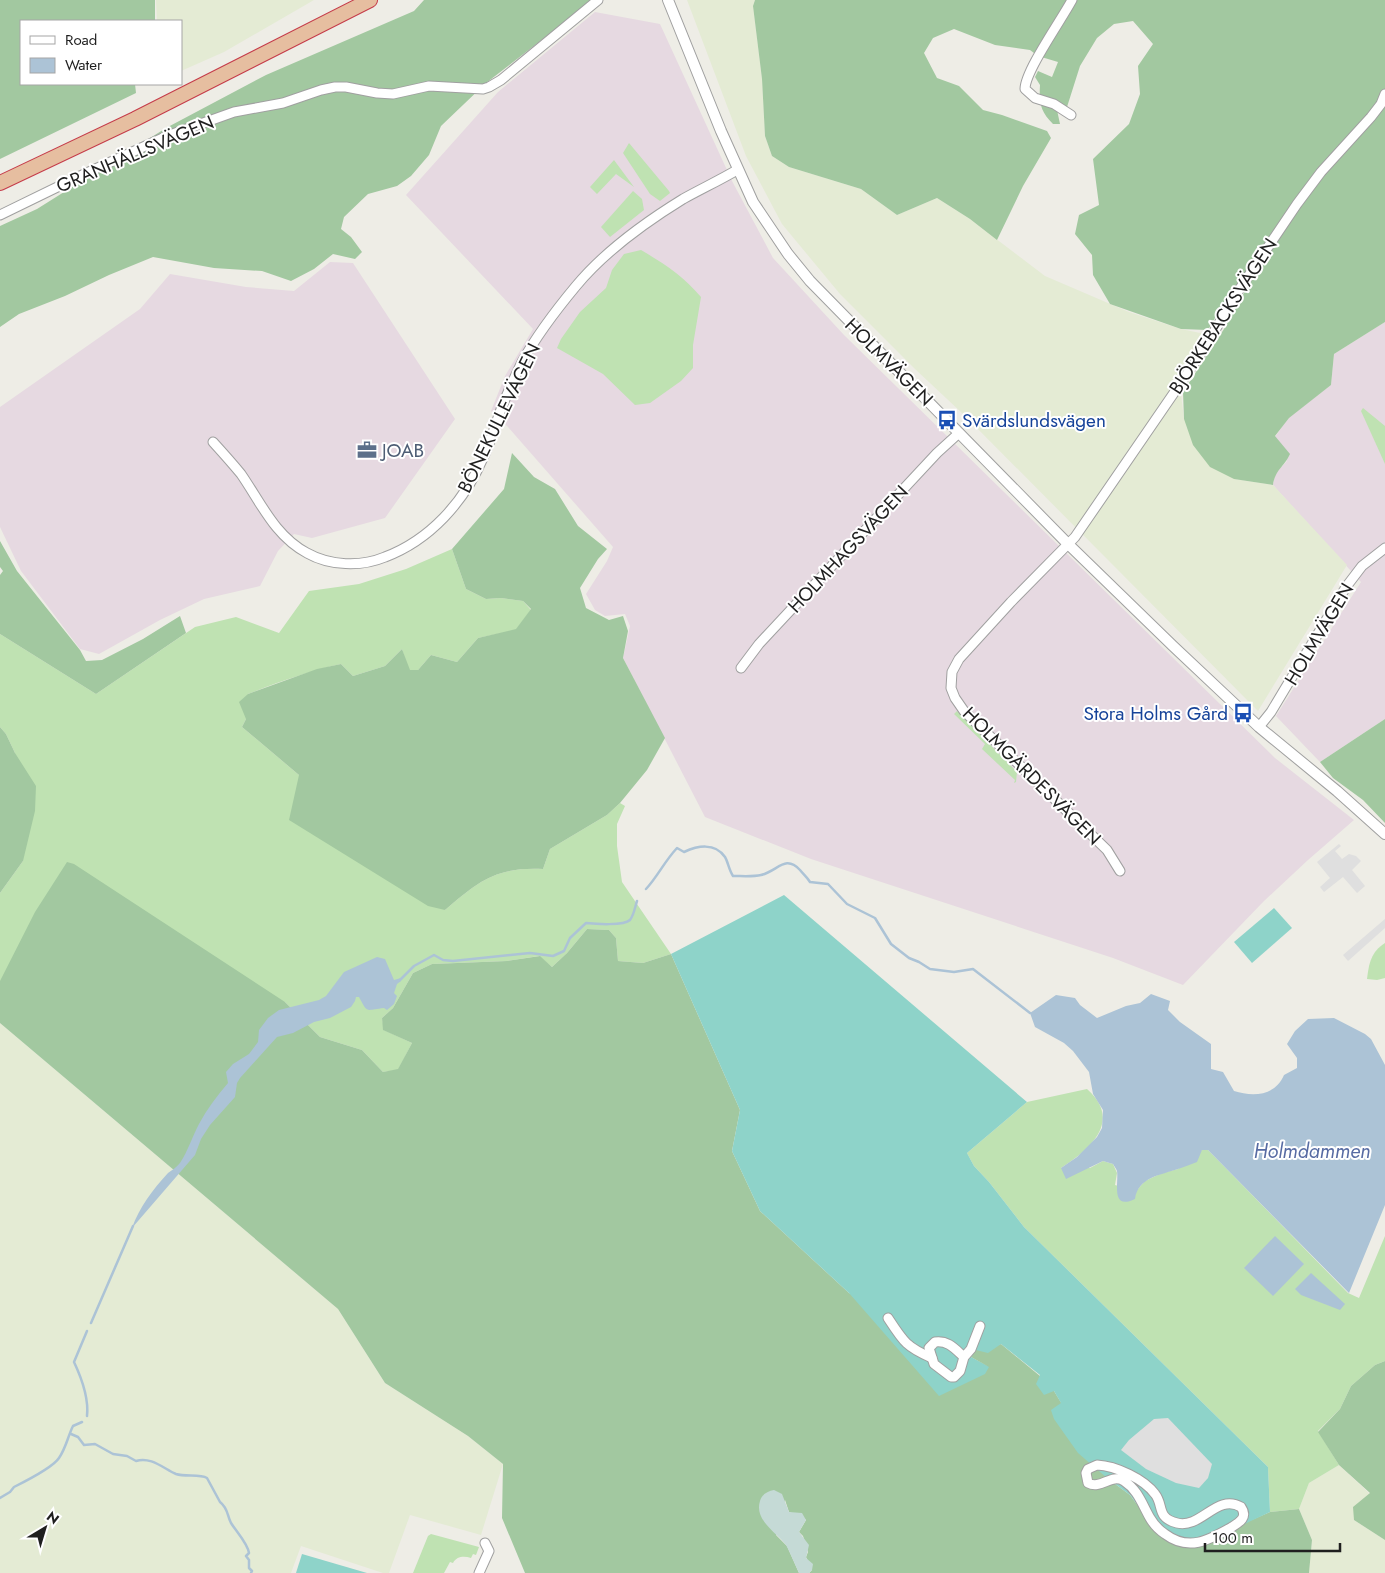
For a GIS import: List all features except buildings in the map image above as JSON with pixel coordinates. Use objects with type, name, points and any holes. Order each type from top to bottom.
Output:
[{"type":"highway","points":[[0,183],[135,118],[370,0]]},
{"type":"street","name":"GRANHÄLLSVÄGEN","points":[[0,215],[167,136],[234,112],[283,103],[335,87],[393,94],[429,86],[483,90],[501,80],[598,0]]},
{"type":"street","name":"HOLMVÄGEN","points":[[668,0],[737,170],[769,229],[799,268],[831,304],[1067,543],[1186,659],[1259,727],[1337,791],[1385,834]]},
{"type":"street","points":[[1071,115],[1054,104],[1030,95],[1025,89],[1025,85],[1041,52],[1072,0]]},
{"type":"street","name":"BJÖRKEBACKSVÄGEN","points":[[1067,543],[1075,537],[1202,352],[1237,293],[1297,204],[1321,172],[1371,117],[1381,104],[1385,94]]},
{"type":"street","name":"BÖNEKULLEVÄGEN","points":[[213,442],[237,470],[278,530],[286,539],[307,554],[328,562],[355,564],[371,562],[396,553],[421,538],[442,520],[466,490],[483,460],[509,391],[524,359],[546,324],[577,284],[604,257],[641,227],[682,200],[737,170]]},
{"type":"street","name":"HOLMHAGSVÄGEN","points":[[741,668],[759,644],[937,453],[959,432]]},
{"type":"street","name":"HOLMGÄRDESVÄGEN","points":[[1067,543],[964,653],[952,672],[951,688],[957,701],[972,720],[1107,850],[1120,871]]},
{"type":"street","name":"HOLMVÄGEN","points":[[1259,727],[1271,712],[1346,587],[1362,566],[1385,548]]},
{"type":"street","points":[[888,1318],[904,1342],[917,1352],[932,1358]]},
{"type":"street","points":[[964,1358],[951,1345],[943,1341],[935,1342],[929,1348],[934,1364],[951,1377],[958,1374],[964,1358],[972,1349],[980,1326]]},
{"type":"street","points":[[1097,1465],[1121,1472],[1144,1484],[1156,1494],[1162,1514],[1172,1522],[1179,1524],[1194,1522],[1212,1510],[1228,1504],[1241,1507],[1244,1510],[1244,1516],[1236,1524],[1201,1542],[1181,1544],[1158,1529],[1150,1518],[1141,1499],[1120,1478],[1112,1478],[1093,1486],[1088,1483],[1086,1474],[1088,1469],[1097,1465]]},
{"type":"street","points":[[480,1573],[489,1551],[485,1543]]},
{"type":"shaded area","points":[[595,12],[660,24],[732,181],[773,258],[844,335],[1275,758],[1354,820],[1264,901],[1183,985],[1113,958],[811,859],[705,817],[623,658],[630,626],[625,614],[605,616],[595,610],[586,594],[607,561],[613,547],[508,427],[491,411],[505,376],[533,329],[406,195],[498,92]]},
{"type":"shaded area","points":[[330,262],[353,263],[455,419],[385,518],[312,538],[294,534],[278,551],[260,586],[204,599],[160,620],[99,654],[80,649],[21,571],[0,527],[0,407],[140,309],[170,274],[246,287],[294,291]]},
{"type":"shaded area","points":[[1385,322],[1385,719],[1320,762],[1276,716],[1361,582],[1273,485],[1275,474],[1287,461],[1275,437],[1288,418],[1331,385],[1334,354]]},
{"type":"shaded area","points":[[1339,844],[1341,846],[1335,851],[1342,859],[1349,854],[1356,856],[1361,861],[1352,870],[1365,886],[1357,893],[1343,877],[1324,892],[1320,887],[1330,878],[1317,862]]},
{"type":"shaded area","points":[[784,895],[1027,1102],[967,1153],[974,1166],[1024,1227],[1268,1467],[1270,1512],[1202,1544],[1176,1543],[1155,1529],[1130,1495],[1078,1453],[1054,1419],[1051,1410],[1061,1403],[1054,1391],[1044,1395],[1036,1384],[1040,1375],[1001,1344],[988,1353],[976,1350],[971,1357],[989,1367],[985,1374],[939,1396],[849,1293],[760,1211],[732,1151],[740,1110],[671,954]]},
{"type":"shaded area","points":[[1274,908],[1292,928],[1252,963],[1234,942]]},
{"type":"shaded area","points":[[1385,919],[1385,928],[1348,961],[1343,955]]},
{"type":"shaded area","points":[[1168,1418],[1212,1464],[1208,1478],[1199,1488],[1176,1483],[1146,1469],[1121,1450],[1129,1440],[1154,1419]]},
{"type":"shaded area","points":[[774,1490],[782,1494],[789,1512],[802,1513],[806,1520],[799,1532],[809,1545],[806,1558],[813,1564],[812,1570],[809,1573],[799,1573],[786,1545],[767,1525],[760,1514],[759,1508],[762,1496]]},
{"type":"shaded area","points":[[302,1554],[367,1573],[296,1573]]},
{"type":"green space","points":[[0,0],[155,0],[155,20],[20,20],[20,85],[135,85],[136,93],[0,159]]},
{"type":"green space","points":[[156,0],[314,0],[224,52],[182,71],[182,20],[157,20]]},
{"type":"green space","points":[[424,0],[593,0],[486,83],[441,126],[429,155],[411,176],[397,186],[368,194],[344,217],[341,229],[351,237],[362,252],[355,259],[333,254],[314,269],[291,281],[262,271],[214,268],[153,257],[19,314],[0,327],[0,226],[37,209],[166,128],[266,75],[414,11]]},
{"type":"green space","points":[[687,0],[755,0],[753,6],[762,79],[765,136],[772,156],[789,167],[861,189],[897,215],[937,198],[970,219],[1045,276],[1129,312],[1181,329],[1205,334],[1206,340],[1176,383],[1181,394],[1184,419],[1235,479],[1273,485],[1347,565],[1258,711],[962,413],[840,294],[782,224],[746,156]]},
{"type":"green space","points":[[755,0],[1385,0],[1385,322],[1334,354],[1331,385],[1289,418],[1275,436],[1290,454],[1278,472],[1273,485],[1234,479],[1210,467],[1193,445],[1184,419],[1183,392],[1224,329],[1244,293],[1240,282],[1230,292],[1208,330],[1181,329],[1110,304],[1093,275],[1092,255],[1075,234],[1079,215],[1099,205],[1093,159],[1129,124],[1140,94],[1138,66],[1153,44],[1133,21],[1114,24],[1097,38],[1080,66],[1067,107],[1057,110],[1060,124],[1053,124],[1043,110],[1040,101],[1040,85],[1035,77],[1038,71],[1052,77],[1058,62],[1038,56],[1030,50],[995,45],[954,29],[933,38],[924,53],[937,78],[959,86],[983,110],[1047,131],[1051,138],[1023,186],[997,240],[970,219],[937,198],[897,215],[861,189],[789,167],[772,156],[765,136],[762,79],[753,6]]},
{"type":"green space","points":[[629,143],[669,191],[670,193],[660,201],[650,194],[623,153]]},
{"type":"green space","points":[[614,160],[634,187],[616,174],[597,194],[590,187]]},
{"type":"green space","points":[[633,191],[642,199],[644,210],[610,237],[601,227]]},
{"type":"green space","points":[[641,250],[673,271],[701,297],[693,345],[693,368],[681,381],[650,403],[635,405],[603,374],[557,348],[580,312],[606,288],[612,270],[624,254]]},
{"type":"green space","points":[[1363,408],[1385,426],[1385,464],[1361,411]]},
{"type":"green space","points":[[512,453],[534,477],[555,489],[578,526],[607,549],[598,559],[580,588],[586,608],[609,620],[623,616],[628,631],[623,658],[665,738],[647,770],[620,803],[607,815],[550,849],[543,869],[512,870],[500,873],[478,884],[445,910],[428,906],[289,820],[299,775],[242,727],[246,719],[239,702],[248,694],[317,669],[341,664],[353,676],[385,666],[402,649],[410,670],[418,670],[431,655],[457,662],[478,638],[516,629],[531,609],[523,601],[501,598],[486,599],[466,589],[452,549],[504,489]]},
{"type":"green space","points":[[0,541],[17,571],[80,650],[86,661],[102,660],[143,639],[180,616],[186,633],[96,694],[0,634],[0,575],[3,571],[0,567]]},
{"type":"green space","points":[[452,549],[466,589],[486,599],[501,598],[523,601],[531,610],[516,630],[478,638],[457,662],[431,655],[418,670],[409,671],[402,649],[385,666],[353,676],[341,664],[283,681],[248,694],[246,719],[242,727],[299,775],[445,910],[478,884],[500,873],[512,870],[543,869],[550,849],[607,815],[620,803],[625,806],[617,824],[617,846],[622,882],[671,954],[643,963],[618,961],[616,938],[609,930],[587,929],[567,953],[552,967],[539,956],[507,961],[432,964],[413,973],[393,1008],[382,1018],[384,1030],[412,1043],[398,1070],[383,1072],[362,1050],[320,1037],[285,1002],[0,981],[0,893],[23,861],[15,753],[6,734],[0,727],[0,634],[96,694],[195,627],[236,617],[279,633],[309,591],[359,584],[406,569]]},
{"type":"green space","points":[[957,711],[1017,772],[1016,782],[1014,783],[1015,780],[982,749],[985,744],[954,714]]},
{"type":"green space","points":[[1385,719],[1385,823],[1363,800],[1333,778],[1320,762]]},
{"type":"green space","points":[[0,727],[36,786],[35,811],[23,861],[0,893]]},
{"type":"green space","points":[[67,862],[74,864],[285,1002],[320,1037],[362,1050],[383,1072],[398,1069],[412,1043],[383,1030],[382,1018],[393,1008],[413,973],[432,964],[507,961],[540,956],[552,967],[567,953],[587,929],[609,930],[616,938],[618,961],[643,963],[671,954],[740,1110],[732,1151],[760,1211],[849,1293],[989,1367],[971,1357],[976,1350],[1001,1344],[1040,1376],[1054,1391],[1107,1478],[1130,1495],[1155,1529],[1233,1528],[1270,1512],[1299,1509],[1312,1540],[1309,1573],[809,1573],[812,1570],[806,1557],[808,1552],[803,1536],[799,1532],[806,1520],[789,1512],[785,1500],[776,1535],[787,1546],[799,1573],[525,1573],[502,1518],[503,1464],[468,1436],[385,1383],[338,1309],[0,1023],[0,981],[35,912]]},
{"type":"green space","points":[[1385,943],[1385,978],[1377,980],[1367,979],[1374,954]]},
{"type":"green space","points":[[0,1023],[338,1309],[385,1383],[468,1436],[503,1464],[481,1535],[410,1515],[389,1573],[383,1573],[301,1546],[291,1573],[0,1573]]},
{"type":"green space","points":[[1087,1089],[1097,1101],[1102,1112],[1102,1123],[1091,1143],[1061,1168],[1090,1168],[1103,1161],[1113,1164],[1117,1173],[1115,1185],[1136,1191],[1145,1181],[1162,1173],[1178,1169],[1202,1150],[1208,1150],[1348,1293],[1359,1298],[1385,1236],[1385,1361],[1375,1365],[1351,1386],[1340,1409],[1318,1431],[1339,1465],[1309,1483],[1299,1509],[1270,1512],[1268,1467],[1024,1227],[974,1166],[967,1153],[1027,1102]]},
{"type":"green space","points":[[1385,1361],[1385,1540],[1354,1520],[1353,1507],[1370,1493],[1339,1465],[1318,1432],[1340,1409],[1351,1386],[1375,1365]]},
{"type":"green space","points":[[1339,1465],[1370,1494],[1354,1520],[1385,1540],[1385,1573],[1309,1573],[1312,1540],[1299,1509],[1309,1483]]},
{"type":"green space","points":[[431,1534],[479,1547],[476,1555],[473,1554],[471,1558],[461,1557],[453,1563],[450,1562],[444,1573],[413,1573],[428,1536]]},
{"type":"water","points":[[377,957],[385,959],[394,980],[401,978],[394,993],[397,996],[394,1004],[387,1010],[384,1008],[368,1010],[359,997],[356,997],[351,1007],[330,1018],[314,1022],[293,1033],[277,1037],[240,1078],[237,1083],[235,1097],[210,1125],[201,1139],[195,1155],[132,1228],[138,1213],[152,1192],[183,1158],[202,1118],[228,1083],[226,1072],[233,1064],[249,1054],[258,1042],[259,1030],[268,1018],[279,1010],[319,1000],[326,996],[344,972]]},
{"type":"water","name":"Holmdammen","points":[[1151,994],[1170,1001],[1168,1010],[1180,1022],[1211,1044],[1211,1069],[1223,1072],[1234,1091],[1241,1093],[1256,1094],[1269,1091],[1280,1082],[1284,1075],[1297,1068],[1297,1058],[1287,1044],[1295,1031],[1308,1019],[1334,1018],[1371,1039],[1385,1065],[1385,1205],[1349,1293],[1208,1150],[1202,1150],[1197,1162],[1145,1181],[1137,1192],[1135,1199],[1127,1202],[1122,1201],[1117,1194],[1117,1171],[1113,1164],[1103,1161],[1066,1179],[1061,1168],[1077,1157],[1097,1137],[1102,1128],[1103,1110],[1093,1094],[1089,1072],[1073,1051],[1064,1043],[1035,1027],[1030,1013],[1056,995],[1075,998],[1080,1005],[1097,1018],[1126,1006],[1140,1003]]},
{"type":"water","points":[[1275,1236],[1304,1264],[1273,1296],[1244,1268]]},
{"type":"water","points":[[1311,1273],[1345,1304],[1340,1310],[1301,1295],[1295,1289]]},
{"type":"waterway","points":[[646,889],[677,848],[684,852],[700,847],[716,849],[725,857],[733,876],[761,875],[781,865],[790,863],[795,865],[810,882],[828,884],[847,904],[875,918],[891,944],[909,958],[930,969],[954,972],[973,969],[1030,1013]]},
{"type":"waterway","points":[[400,980],[414,966],[434,955],[443,960],[453,961],[530,953],[553,956],[564,951],[570,938],[586,923],[616,924],[627,922],[630,920],[637,901]]},
{"type":"waterway","points":[[91,1323],[133,1226]]},
{"type":"waterway","points":[[87,1331],[74,1362],[84,1389],[87,1402],[87,1416]]},
{"type":"waterway","points":[[0,1498],[14,1487],[56,1462],[73,1426],[82,1422]]},
{"type":"waterway","points":[[71,1434],[78,1437],[84,1445],[95,1444],[113,1454],[127,1456],[136,1461],[147,1460],[176,1474],[207,1478],[226,1509],[231,1523],[246,1546],[249,1553],[246,1556],[249,1560],[251,1573]]},
{"type":"place","name":"Svärdslundsvägen","points":[[947,420]]},
{"type":"place","name":"JOAB","points":[[367,450]]},
{"type":"place","name":"Stora Holms Gård","points":[[1243,713]]}]
